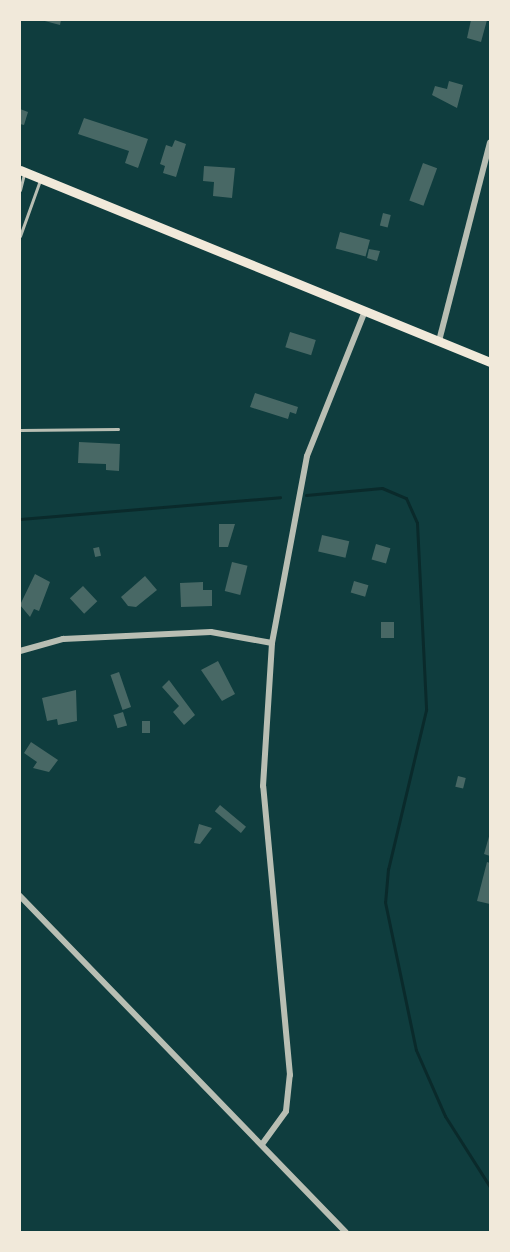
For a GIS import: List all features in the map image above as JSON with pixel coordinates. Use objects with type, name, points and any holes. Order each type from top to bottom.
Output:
[{"type":"main road","points":[[22,171],[490,362]]},
{"type":"street","points":[[439,341],[490,142]]},
{"type":"street","points":[[263,1143],[286,1112],[290,1075],[263,786],[272,643],[307,456],[365,311]]},
{"type":"street","points":[[20,651],[63,639],[211,632],[272,643]]},
{"type":"street","points":[[20,896],[263,1143],[346,1233]]},
{"type":"lane","points":[[20,190],[22,171]]},
{"type":"lane","points":[[20,236],[40,178]]},
{"type":"lane","points":[[20,430],[118,429]]},
{"type":"building","points":[[41,20],[61,20],[60,25]]},
{"type":"building","points":[[471,20],[487,20],[481,42],[467,38]]},
{"type":"building","points":[[449,81],[463,85],[457,108],[432,95],[435,86],[447,89]]},
{"type":"building","points":[[20,109],[28,112],[24,125],[20,124]]},
{"type":"building","points":[[84,118],[148,139],[138,168],[125,163],[129,151],[78,134]]},
{"type":"building","points":[[175,140],[186,144],[176,177],[163,173],[165,166],[160,164],[166,145],[172,147]]},
{"type":"building","points":[[423,163],[437,168],[423,206],[409,201]]},
{"type":"building","points":[[204,166],[235,168],[232,198],[213,196],[214,182],[203,181]]},
{"type":"building","points":[[383,213],[391,215],[388,228],[380,226]]},
{"type":"building","points":[[340,232],[370,240],[366,256],[336,248]]},
{"type":"building","points":[[369,249],[380,251],[377,261],[367,258]]},
{"type":"building","points":[[290,332],[316,340],[311,355],[285,347]]},
{"type":"building","points":[[255,393],[298,407],[296,414],[290,412],[288,419],[250,407]]},
{"type":"building","points":[[79,442],[120,444],[119,471],[106,470],[106,464],[78,463]]},
{"type":"building","points":[[219,524],[235,524],[228,547],[219,547]]},
{"type":"building","points":[[322,535],[349,541],[345,558],[318,552]]},
{"type":"building","points":[[376,544],[390,548],[386,564],[372,559]]},
{"type":"building","points":[[99,547],[101,556],[95,557],[93,548]]},
{"type":"building","points":[[232,562],[248,566],[240,595],[225,591]]},
{"type":"building","points":[[35,574],[50,582],[39,611],[34,609],[30,617],[20,605]]},
{"type":"building","points":[[145,576],[157,590],[136,607],[128,606],[121,597]]},
{"type":"building","points":[[354,581],[368,585],[365,597],[351,593]]},
{"type":"building","points":[[203,582],[203,590],[212,590],[212,606],[181,607],[180,583]]},
{"type":"building","points":[[83,586],[97,601],[84,614],[70,598]]},
{"type":"building","points":[[381,622],[394,622],[394,638],[381,638]]},
{"type":"building","points":[[218,661],[235,694],[222,701],[201,670]]},
{"type":"building","points":[[119,672],[131,707],[123,710],[110,675]]},
{"type":"building","points":[[169,680],[195,715],[184,725],[173,712],[179,706],[162,687]]},
{"type":"building","points":[[76,690],[77,721],[58,725],[57,719],[47,721],[42,698]]},
{"type":"building","points":[[123,712],[127,725],[118,728],[113,715]]},
{"type":"building","points":[[142,721],[150,721],[150,733],[142,733]]},
{"type":"building","points":[[31,742],[58,760],[49,772],[33,768],[37,762],[24,753]]},
{"type":"building","points":[[458,776],[466,778],[463,789],[455,787]]},
{"type":"building","points":[[220,805],[246,827],[241,833],[215,811]]},
{"type":"building","points":[[199,824],[212,828],[200,844],[194,843]]},
{"type":"building","points":[[490,833],[490,856],[484,854]]},
{"type":"building","points":[[487,862],[490,863],[490,904],[477,901]]},
{"type":"waterway","points":[[306,495],[382,488],[406,498],[417,523],[426,710],[388,869],[385,902],[416,1050],[445,1116],[490,1187]]},
{"type":"waterway","points":[[20,519],[280,497]]}]
